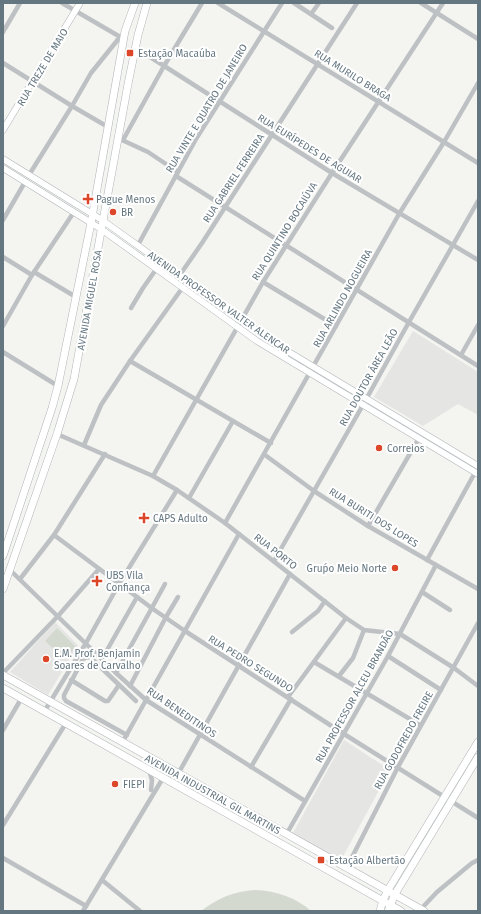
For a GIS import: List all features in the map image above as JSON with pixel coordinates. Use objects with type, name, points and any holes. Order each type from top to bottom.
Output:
[{"type":"main road","name":"RUA TREZE DE MAIO","points":[[3,130],[80,3]]},
{"type":"main road","name":"AVENIDA MIGUEL ROSA","points":[[3,556],[58,386],[91,223],[122,37],[135,3]]},
{"type":"main road","name":"AVENIDA MIGUEL ROSA","points":[[3,589],[57,434],[74,379],[102,220],[121,139],[136,48],[147,3]]},
{"type":"main road","name":"AVENIDA PROFESSOR VALTER ALENCAR","points":[[3,159],[102,220],[274,343],[313,367],[419,438],[477,470]]},
{"type":"main road","name":"AVENIDA PROFESSOR VALTER ALENCAR","points":[[3,168],[101,229],[257,341],[310,373],[365,402],[477,470]]},
{"type":"main road","name":"AVENIDA INDUSTRIAL GIL MARTINS","points":[[3,674],[122,743],[423,910]]},
{"type":"main road","name":"AVENIDA INDUSTRIAL GIL MARTINS","points":[[3,688],[383,900],[389,908],[401,911]]},
{"type":"main road","points":[[380,911],[383,900],[391,892],[448,799],[477,747]]},
{"type":"main road","points":[[448,799],[478,757]]},
{"type":"main road","points":[[389,908],[391,892]]},
{"type":"street","points":[[3,32],[20,3]]},
{"type":"street","points":[[29,175],[94,69],[122,37],[75,12],[62,3]]},
{"type":"street","points":[[202,3],[121,139],[148,152],[225,207],[357,288],[478,366]]},
{"type":"street","name":"RUA MURILO BRAGA","points":[[218,3],[478,163]]},
{"type":"street","name":"RUA VINTE E QUATRO DE JANEIRO","points":[[138,245],[196,139],[282,3]]},
{"type":"street","points":[[294,3],[332,28]]},
{"type":"street","points":[[311,14],[319,3]]},
{"type":"street","name":"RUA GABRIEL FERREIRA","points":[[176,282],[357,3]]},
{"type":"street","points":[[421,3],[478,39]]},
{"type":"street","name":"RUA QUINTINO BOCAIÚVA","points":[[153,476],[240,320],[263,282],[443,3]]},
{"type":"street","name":"RUA EURÍPEDES DE AGUIAR","points":[[136,48],[332,173],[478,260]]},
{"type":"street","points":[[3,62],[32,82],[108,127]]},
{"type":"street","name":"RUA ARLINDO NOGUEIRA","points":[[225,523],[265,455],[399,214],[444,142],[478,83]]},
{"type":"street","points":[[3,220],[25,182]]},
{"type":"street","name":"RUA DOUTOR ÁREA LEÃO","points":[[274,561],[478,201]]},
{"type":"street","points":[[3,326],[33,274],[74,212]]},
{"type":"street","points":[[3,257],[76,297]]},
{"type":"street","points":[[131,308],[142,288],[157,268]]},
{"type":"street","points":[[263,282],[336,326]]},
{"type":"street","points":[[84,445],[99,410],[130,361],[183,287]]},
{"type":"street","points":[[461,355],[478,325]]},
{"type":"street","points":[[3,352],[58,386]]},
{"type":"street","points":[[130,361],[271,443]]},
{"type":"street","points":[[190,498],[233,421]]},
{"type":"street","name":"RUA PORTO","points":[[57,434],[153,476],[177,490],[225,523],[346,618],[364,630],[400,634],[454,668],[478,686]]},
{"type":"street","points":[[368,526],[419,438]]},
{"type":"street","points":[[20,579],[54,535],[105,454]]},
{"type":"street","name":"RUA BURITI DOS LOPES","points":[[265,455],[314,491],[368,526],[436,566],[478,588]]},
{"type":"street","points":[[427,560],[477,470]]},
{"type":"street","points":[[44,712],[86,643],[119,584],[177,490]]},
{"type":"street","points":[[122,743],[239,534]]},
{"type":"street","name":"RUA PEDRO SEGUNDO","points":[[54,535],[185,632],[478,818]]},
{"type":"street","name":"RUA PROFESSOR ALCEU BRANDÃO","points":[[286,835],[388,656],[436,566]]},
{"type":"street","points":[[3,674],[58,616],[99,569]]},
{"type":"street","name":"RUA BENEDITINOS","points":[[10,570],[116,673],[146,700],[305,801]]},
{"type":"street","points":[[83,911],[163,778],[178,774],[290,574]]},
{"type":"street","points":[[116,673],[165,584]]},
{"type":"street","points":[[422,592],[450,610]]},
{"type":"street","points":[[102,659],[137,597]]},
{"type":"street","points":[[130,686],[178,597]]},
{"type":"street","points":[[292,632],[318,611],[326,601]]},
{"type":"street","points":[[251,767],[289,698],[346,618]]},
{"type":"street","name":"RUA GODOFREDO FREIRE","points":[[347,867],[420,725],[454,668],[478,623]]},
{"type":"street","points":[[339,676],[353,658],[364,630]]},
{"type":"street","points":[[388,656],[441,690]]},
{"type":"street","points":[[126,735],[66,701],[64,695],[83,660],[88,657],[91,658],[136,701]]},
{"type":"street","points":[[314,662],[420,725]]},
{"type":"street","points":[[71,680],[105,701],[111,699],[119,685]]},
{"type":"street","points":[[3,730],[21,699]]},
{"type":"street","points":[[3,825],[66,723]]},
{"type":"street","points":[[149,770],[152,780],[151,790]]},
{"type":"street","points":[[3,858],[86,906]]},
{"type":"street","points":[[423,910],[437,892],[472,863],[478,860]]},
{"type":"street","points":[[102,880],[140,911]]},
{"type":"shaded area","points":[[413,331],[478,372],[478,415],[458,404],[423,426],[374,397]]},
{"type":"shaded area","name":"E.M. Prof. Benjamin Soares de Carvalho","points":[[55,622],[78,645],[48,695],[10,672]]},
{"type":"shaded area","points":[[57,628],[76,647],[64,659],[45,641]]},
{"type":"shaded area","points":[[344,740],[390,770],[341,860],[293,833]]},
{"type":"shaded area","points":[[255,890],[278,893],[292,898],[311,911],[201,911],[226,896]]},
{"type":"place","name":"Estação Macaúba","points":[[130,53]]},
{"type":"place","name":"Pague Menos","points":[[88,199]]},
{"type":"place","name":"BR","points":[[113,212]]},
{"type":"place","name":"Correios","points":[[379,448]]},
{"type":"place","name":"CAPS Adulto","points":[[144,518]]},
{"type":"place","name":"Gruṕo Meio Norte","points":[[395,568]]},
{"type":"place","name":"UBS Vila Confiança","points":[[97,581]]},
{"type":"place","name":"E.M. Prof. Benjamin Soares de Carvalho","points":[[46,659]]},
{"type":"place","name":"FIEPI","points":[[115,784]]},
{"type":"place","name":"Estação Albertão","points":[[321,860]]}]
